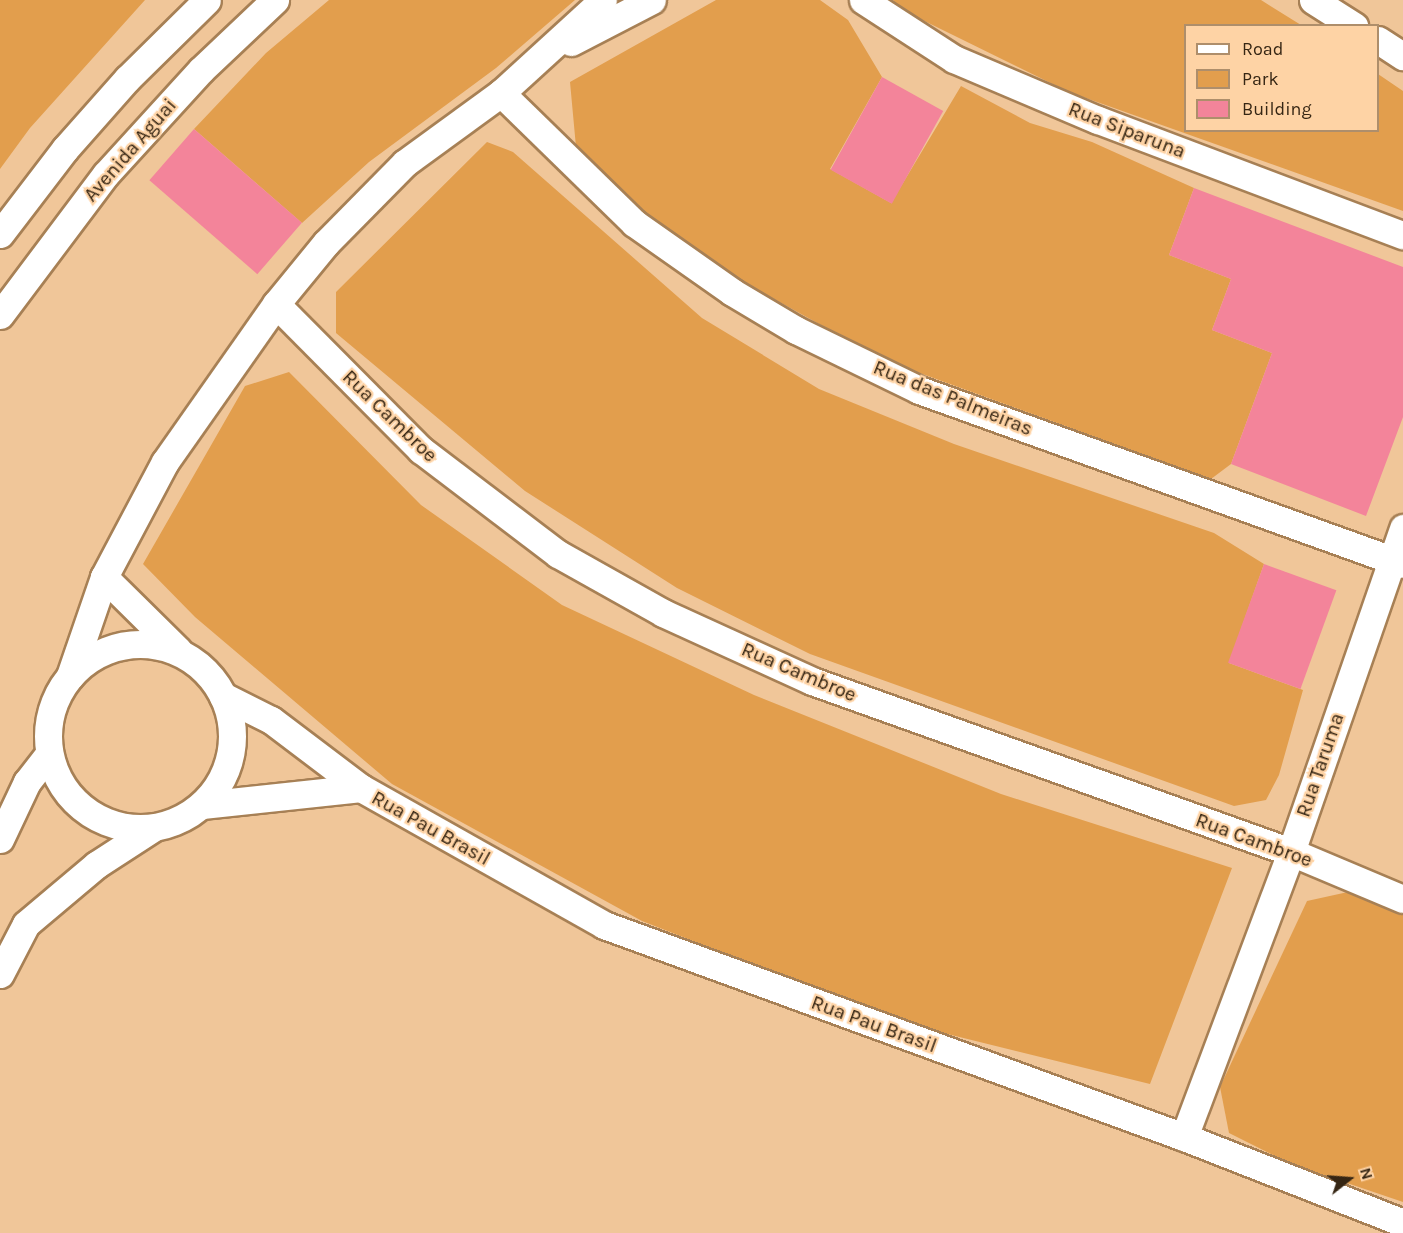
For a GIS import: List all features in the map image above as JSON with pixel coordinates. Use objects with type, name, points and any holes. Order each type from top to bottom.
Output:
[{"type":"street","points":[[0,234],[119,88],[207,0]]},
{"type":"street","name":"Avenida Aguai","points":[[0,315],[106,174],[201,70],[275,0]]},
{"type":"street","points":[[153,828],[125,828],[91,814],[76,803],[58,780],[49,754],[48,726],[55,699],[70,676],[104,577],[165,462],[276,304],[326,243],[405,163],[501,93],[546,55],[603,0]]},
{"type":"street","points":[[546,55],[652,0]]},
{"type":"street","name":"Rua Siparuna","points":[[863,0],[954,59],[1098,120],[1403,235]]},
{"type":"street","points":[[1313,0],[1351,24]]},
{"type":"street","points":[[1379,41],[1403,56]]},
{"type":"street","name":"Rua das Palmeiras","points":[[501,93],[634,223],[732,292],[796,330],[919,390],[1397,562]]},
{"type":"street","name":"Rua Cambroe","points":[[276,304],[421,450],[558,554],[663,613],[812,681],[1291,852],[1403,899]]},
{"type":"street","name":"Rua Taruma","points":[[1184,1137],[1397,562],[1403,528]]},
{"type":"street","points":[[0,974],[26,924],[96,866],[153,828],[179,820],[202,805],[219,784],[229,758],[232,732],[224,696],[208,674],[181,653],[104,577]]},
{"type":"street","points":[[70,676],[93,656],[121,645],[151,644],[181,653]]},
{"type":"street","name":"Rua Pau Brasil","points":[[224,696],[271,720],[361,788],[604,925],[1184,1137],[1403,1223]]},
{"type":"street","points":[[0,839],[27,782],[49,754]]},
{"type":"street","points":[[202,805],[361,788]]},
{"type":"green space","points":[[0,0],[145,0],[30,128],[0,169]]},
{"type":"green space","points":[[329,0],[575,0],[496,68],[369,162],[302,223],[194,129],[266,53]]},
{"type":"green space","points":[[716,0],[820,0],[848,20],[882,77],[830,169],[891,203],[961,86],[1030,123],[1092,142],[1194,188],[1169,255],[1231,279],[1212,330],[1272,353],[1231,464],[1211,479],[884,360],[747,284],[642,210],[576,147],[570,82]]},
{"type":"green space","points":[[893,0],[1261,0],[1299,24],[1184,24],[1184,132],[1379,132],[1379,75],[1403,91],[1403,211],[1069,92],[898,8]]},
{"type":"green space","points":[[487,142],[513,152],[702,318],[819,389],[954,444],[1214,533],[1264,564],[1229,663],[1303,690],[1279,775],[1266,800],[1234,806],[810,654],[677,588],[525,491],[336,333],[336,292]]},
{"type":"green space","points":[[289,372],[421,505],[562,605],[754,695],[1001,794],[1232,868],[1150,1084],[903,1023],[642,921],[392,784],[195,617],[143,564],[245,386]]},
{"type":"green space","points":[[1348,892],[1403,915],[1403,1202],[1291,1164],[1229,1133],[1220,1087],[1307,901]]},
{"type":"building","points":[[882,77],[943,111],[892,204],[831,170]]},
{"type":"building","points":[[194,129],[302,223],[257,274],[149,180]]},
{"type":"building","points":[[1194,188],[1403,267],[1403,417],[1366,516],[1231,464],[1272,353],[1212,330],[1231,279],[1169,255]]},
{"type":"building","points":[[1264,564],[1336,590],[1300,689],[1228,663]]}]
